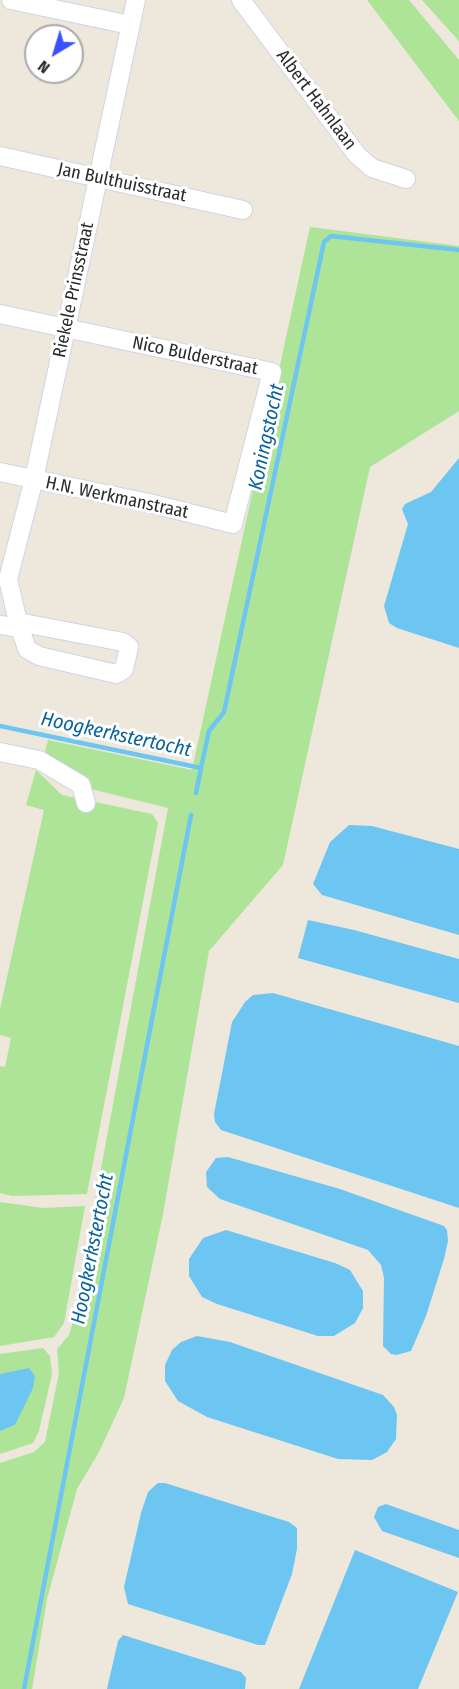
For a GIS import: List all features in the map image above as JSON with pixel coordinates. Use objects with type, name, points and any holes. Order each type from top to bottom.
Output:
[{"type":"street","points":[[11,0],[130,26]]},
{"type":"street","name":"Riekele Prinsstraat","points":[[4,579],[34,479],[136,0]]},
{"type":"street","name":"Albert Hahnlaan","points":[[241,0],[357,155],[372,168],[406,179]]},
{"type":"street","name":"Jan Bulthuisstraat","points":[[0,156],[243,210]]},
{"type":"street","name":"Nico Bulderstraat","points":[[0,314],[272,372],[233,524]]},
{"type":"street","name":"H.N. Werkmanstraat","points":[[0,472],[149,503],[233,524]]},
{"type":"street","points":[[4,579],[13,625],[27,649],[39,656],[116,674],[124,669],[129,647],[123,642],[13,625]]},
{"type":"street","points":[[0,752],[39,760],[81,784],[86,803]]},
{"type":"green space","points":[[367,0],[409,0],[459,60],[459,121]]},
{"type":"green space","points":[[422,0],[459,0],[459,42],[457,39]]},
{"type":"green space","points":[[310,227],[459,246],[459,411],[370,467],[283,865],[209,951],[163,1214],[124,1398],[99,1452],[77,1489],[47,1599],[32,1689],[0,1689],[0,1463],[34,1452],[45,1442],[59,1373],[57,1349],[69,1335],[72,1325],[168,808],[68,781],[45,751],[48,740],[192,770]]},
{"type":"green space","points":[[36,770],[62,795],[152,814],[158,823],[87,1194],[12,1196],[0,1193],[0,1066],[5,1067],[11,1038],[0,1035],[0,1009],[44,810],[26,805]]},
{"type":"green space","points":[[0,1202],[44,1208],[85,1206],[64,1323],[54,1337],[0,1346]]},
{"type":"green space","points":[[43,1348],[50,1356],[52,1374],[39,1431],[33,1443],[0,1454],[0,1431],[15,1425],[29,1369],[0,1374],[0,1354]]},
{"type":"water","points":[[459,458],[459,648],[397,628],[389,623],[384,606],[408,524],[402,509],[405,504],[431,492]]},
{"type":"water","points":[[349,825],[372,826],[459,849],[459,935],[322,895],[313,884],[330,842]]},
{"type":"water","points":[[308,920],[354,930],[459,959],[459,1003],[298,958]]},
{"type":"water","points":[[273,993],[459,1046],[459,1208],[221,1130],[215,1122],[214,1114],[232,1022],[245,1002],[253,995]]},
{"type":"water","points":[[228,1157],[340,1189],[444,1226],[447,1230],[448,1241],[444,1259],[426,1316],[411,1351],[396,1355],[391,1354],[383,1346],[384,1278],[381,1265],[368,1250],[220,1199],[207,1187],[206,1172],[216,1158]]},
{"type":"water","points":[[226,1230],[335,1263],[350,1270],[363,1291],[363,1308],[355,1323],[334,1336],[318,1336],[217,1304],[202,1297],[189,1276],[189,1259],[203,1238]]},
{"type":"water","points":[[197,1336],[230,1342],[383,1395],[394,1407],[397,1415],[396,1439],[387,1452],[372,1460],[338,1459],[207,1417],[178,1401],[165,1381],[165,1365],[172,1350],[181,1342]]},
{"type":"water","points":[[29,1368],[35,1376],[33,1388],[15,1425],[0,1431],[0,1374]]},
{"type":"water","points":[[158,1483],[165,1483],[289,1522],[297,1528],[297,1549],[292,1574],[265,1645],[258,1645],[128,1604],[124,1587],[141,1513],[148,1492]]},
{"type":"water","points":[[386,1504],[459,1530],[459,1558],[382,1531],[374,1517],[378,1507]]},
{"type":"water","points":[[355,1550],[458,1592],[418,1689],[299,1689]]},
{"type":"water","points":[[123,1635],[241,1672],[246,1678],[245,1689],[107,1689],[118,1641]]},
{"type":"waterway","name":"Koningstocht","points":[[201,768],[209,731],[224,712],[324,242],[331,236],[459,250]]},
{"type":"waterway","name":"Hoogkerkstertocht","points":[[0,726],[201,768],[196,793]]},
{"type":"waterway","name":"Hoogkerkstertocht","points":[[24,1689],[191,815]]}]
